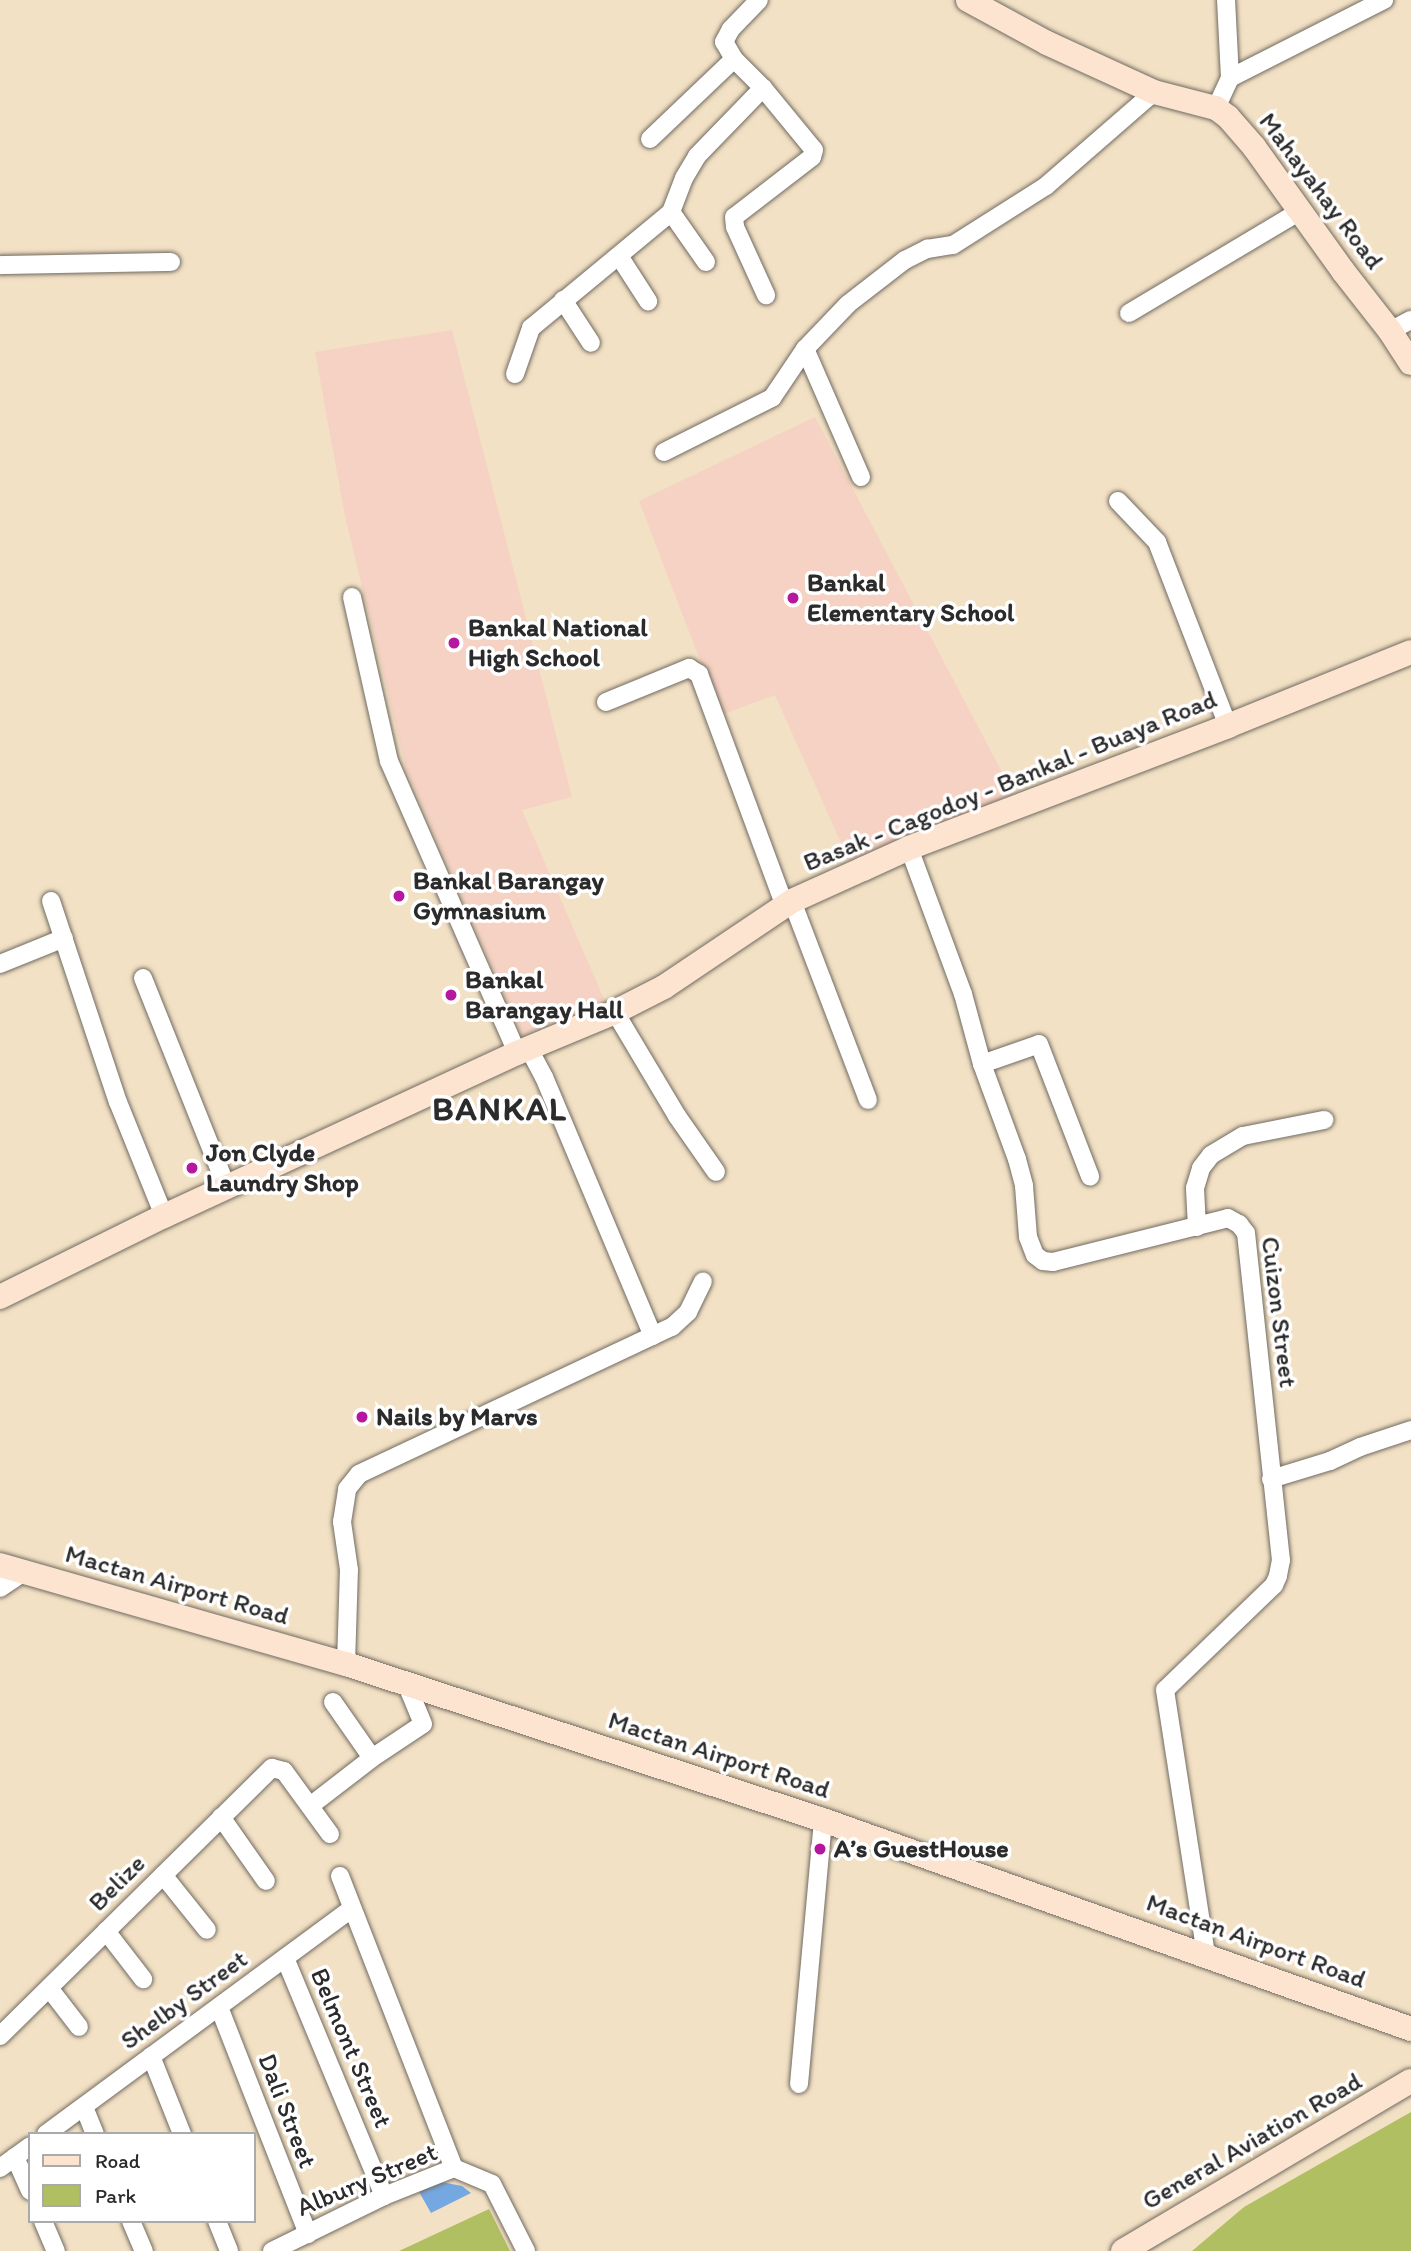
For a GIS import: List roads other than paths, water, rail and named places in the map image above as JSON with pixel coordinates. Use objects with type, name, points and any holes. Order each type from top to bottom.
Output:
[{"type":"street","points":[[759,0],[731,29],[724,42],[734,59],[763,88],[814,150],[812,157],[734,216],[734,227],[766,295]]},
{"type":"street","name":"Mahayahay Road","points":[[968,0],[1047,43],[1154,92],[1216,108],[1248,139],[1300,211],[1401,326],[1411,363]]},
{"type":"street","points":[[1216,108],[1230,78],[1226,0]]},
{"type":"street","points":[[1230,78],[1384,0]]},
{"type":"street","points":[[650,139],[734,59]]},
{"type":"street","points":[[515,374],[531,327],[671,212],[684,178],[697,156],[763,88]]},
{"type":"street","points":[[664,452],[772,398],[805,349],[848,304],[905,260],[927,249],[953,245],[1046,186],[1154,92]]},
{"type":"street","points":[[1129,313],[1300,211]]},
{"type":"street","points":[[671,212],[706,262]]},
{"type":"street","points":[[620,256],[648,301]]},
{"type":"street","points":[[0,265],[170,262]]},
{"type":"street","points":[[564,300],[591,342]]},
{"type":"street","points":[[805,349],[861,477]]},
{"type":"street","points":[[1118,500],[1157,542],[1228,726]]},
{"type":"street","points":[[352,597],[389,761],[523,1051],[544,1077],[653,1336]]},
{"type":"street","name":"Basak - Cagodoy - Bankal - Buaya Road","points":[[0,1297],[164,1216],[523,1051],[615,1012],[664,987],[789,903],[909,848],[1228,726],[1411,652]]},
{"type":"street","points":[[606,702],[689,668],[699,674],[868,1100]]},
{"type":"street","name":"Cuizon Street","points":[[909,848],[963,993],[982,1064],[1017,1158],[1024,1186],[1028,1237],[1035,1255],[1043,1261],[1053,1262],[1228,1218],[1239,1224],[1246,1233],[1281,1560],[1274,1585],[1165,1690],[1206,1955]]},
{"type":"street","points":[[51,901],[118,1102],[164,1216]]},
{"type":"street","points":[[0,964],[64,938]]},
{"type":"street","points":[[143,978],[227,1188]]},
{"type":"street","points":[[615,1012],[677,1116],[716,1172]]},
{"type":"street","points":[[982,1064],[1039,1044],[1090,1176]]},
{"type":"street","points":[[1197,1227],[1195,1188],[1201,1168],[1211,1155],[1243,1136],[1324,1120]]},
{"type":"street","points":[[346,1664],[349,1570],[342,1522],[347,1489],[359,1474],[671,1327],[688,1312],[703,1281]]},
{"type":"street","points":[[1271,1479],[1330,1461],[1360,1447],[1411,1430]]},
{"type":"street","name":"Mactan Airport Road","points":[[0,1565],[406,1683],[822,1820],[1411,2029]]},
{"type":"street","points":[[0,1588],[24,1572]]},
{"type":"street","points":[[330,1835],[310,1806],[372,1758],[423,1724],[406,1683]]},
{"type":"street","points":[[334,1702],[372,1758]]},
{"type":"street","name":"Belize","points":[[0,2036],[272,1768],[284,1771],[310,1806]]},
{"type":"street","points":[[221,1817],[266,1881]]},
{"type":"street","points":[[799,2084],[822,1820]]},
{"type":"street","points":[[163,1875],[207,1930]]},
{"type":"street","points":[[340,1875],[454,2168]]},
{"type":"street","name":"Shelby Street","points":[[49,2132],[352,1908]]},
{"type":"street","points":[[106,1931],[144,1979]]},
{"type":"street","name":"Belmont Street","points":[[285,1958],[384,2196]]},
{"type":"street","points":[[49,1988],[79,2027]]},
{"type":"street","name":"Dali Street","points":[[219,2007],[308,2234]]},
{"type":"street","points":[[151,2056],[181,2132]]},
{"type":"street","name":"General Aviation Road","points":[[1123,2251],[1411,2081]]},
{"type":"street","points":[[83,2106],[94,2132]]},
{"type":"street","points":[[0,2168],[28,2147]]},
{"type":"street","points":[[15,2157],[28,2186]]},
{"type":"street","name":"Albury Street","points":[[272,2251],[384,2196],[454,2168],[492,2184],[526,2251]]},
{"type":"street","points":[[44,2223],[56,2251]]},
{"type":"street","points":[[132,2223],[144,2251]]},
{"type":"street","points":[[218,2223],[229,2251]]},
{"type":"water","points":[[436,2181],[462,2186],[471,2193],[431,2213],[418,2190]]},
{"type":"place","name":"Bankal Elementary School","points":[[793,598]]},
{"type":"place","name":"Bankal National High School","points":[[454,643]]},
{"type":"place","name":"Bankal Barangay Gymnasium","points":[[399,896]]},
{"type":"place","name":"Bankal Barangay Hall","points":[[451,995]]},
{"type":"place","name":"Jon Clyde Laundry Shop","points":[[192,1168]]},
{"type":"place","name":"Nails by Marvs","points":[[362,1417]]},
{"type":"place","name":"A’s GuestHouse","points":[[820,1849]]},
{"type":"district","name":"BANKAL","points":[[500,1109]]}]
